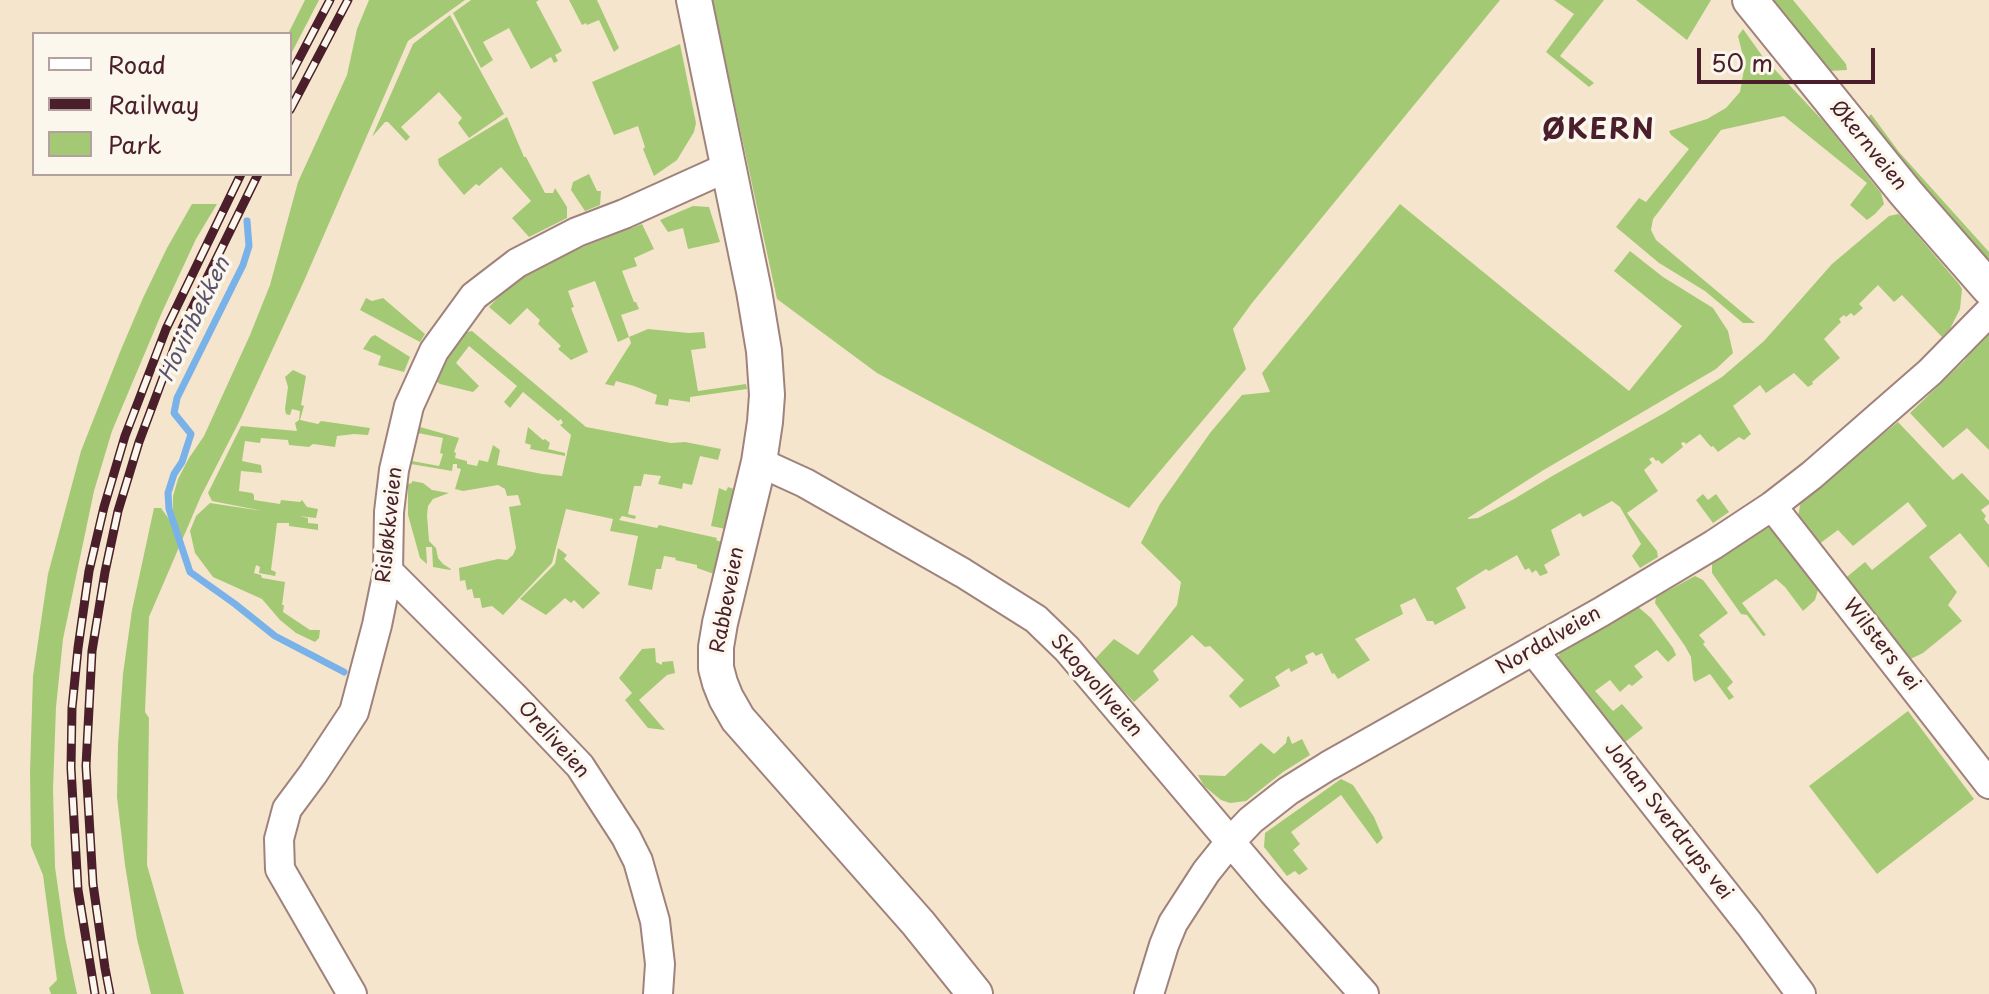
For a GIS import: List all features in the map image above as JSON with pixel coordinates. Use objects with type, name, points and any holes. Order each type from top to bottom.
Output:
[{"type":"street","points":[[694,0],[728,167]]},
{"type":"street","name":"Økernveien","points":[[1750,0],[1906,193],[1989,288]]},
{"type":"street","name":"Rabbeveien","points":[[728,167],[754,291],[764,351],[767,395],[759,462],[718,635],[716,668],[726,698],[738,719],[918,923],[975,994]]},
{"type":"street","name":"Risløkkveien","points":[[352,994],[280,869],[279,839],[287,809],[354,712],[388,571],[389,512],[394,470],[409,406],[434,351],[474,296],[517,263],[577,232],[728,167]]},
{"type":"street","name":"Nordalveien","points":[[1149,994],[1173,923],[1206,872],[1251,820],[1306,779],[1713,545],[1772,506],[1930,372],[1989,312]]},
{"type":"street","name":"Skogvollveien","points":[[759,462],[805,483],[963,573],[1036,619],[1076,659],[1230,842],[1364,994]]},
{"type":"street","name":"Wilsters vei","points":[[1772,506],[1989,784]]},
{"type":"street","name":"Oreliveien","points":[[388,571],[580,766],[626,837],[642,873],[655,921],[660,964],[658,994]]},
{"type":"street","name":"Johan Sverdrups vei","points":[[1533,650],[1801,994]]},
{"type":"green space","points":[[305,0],[319,0],[292,52],[292,32],[289,32]]},
{"type":"green space","points":[[369,0],[465,0],[408,41],[304,281],[201,496],[149,617],[145,712],[149,718],[147,865],[184,994],[151,994],[137,939],[117,797],[123,674],[132,610],[154,508],[161,508],[169,519],[173,516],[173,496],[178,479],[204,436],[250,335],[270,285],[298,182],[347,75],[357,29]]},
{"type":"green space","points":[[471,0],[539,0],[536,2],[562,51],[555,55],[558,61],[554,63],[551,57],[531,69],[509,28],[483,42],[493,60],[481,68],[453,13]]},
{"type":"green space","points":[[569,0],[597,0],[619,48],[614,52],[599,20],[582,25]]},
{"type":"green space","points":[[712,0],[1500,0],[1233,329],[1246,369],[1129,508],[877,373],[777,299]]},
{"type":"green space","points":[[1554,0],[1604,0],[1560,56],[1594,83],[1589,87],[1546,52],[1574,14]]},
{"type":"green space","points":[[1636,0],[1711,0],[1687,40]]},
{"type":"green space","points":[[1763,0],[1793,0],[1846,64],[1847,70],[1828,71]]},
{"type":"green space","points":[[450,15],[504,114],[469,138],[458,123],[462,118],[439,92],[401,127],[410,137],[406,141],[388,122],[372,137],[413,44]]},
{"type":"green space","points":[[1743,29],[1763,57],[1825,123],[1881,193],[1884,204],[1867,220],[1850,205],[1867,183],[1784,116],[1721,130],[1653,219],[1651,230],[1656,240],[1755,323],[1743,323],[1705,291],[1659,263],[1616,227],[1639,198],[1646,202],[1689,149],[1669,131],[1707,119],[1726,108],[1740,92],[1745,64],[1738,36]]},
{"type":"green space","points":[[680,44],[696,123],[677,160],[654,176],[638,126],[614,135],[592,82]]},
{"type":"green space","points":[[1871,114],[1899,152],[1989,252],[1989,271],[1867,119]]},
{"type":"green space","points":[[507,117],[524,157],[545,193],[553,193],[555,188],[567,207],[567,218],[529,237],[512,218],[531,201],[501,167],[464,195],[439,165],[438,159]]},
{"type":"green space","points":[[589,174],[597,191],[601,191],[600,205],[585,211],[571,190],[573,182]]},
{"type":"green space","points":[[192,204],[217,204],[196,239],[163,310],[112,431],[94,491],[63,639],[56,707],[53,789],[55,867],[77,994],[51,994],[49,988],[57,980],[43,875],[31,846],[30,772],[33,676],[48,574],[81,451],[143,298]]},
{"type":"green space","points":[[1400,204],[1629,391],[1682,326],[1614,271],[1630,251],[1663,277],[1713,308],[1728,331],[1733,353],[1716,369],[1542,471],[1468,519],[1478,518],[1514,499],[1722,377],[1764,341],[1832,264],[1889,216],[1901,216],[1959,284],[1962,289],[1960,309],[1950,329],[1942,337],[1902,295],[1894,302],[1878,285],[1859,304],[1863,308],[1854,316],[1851,313],[1846,317],[1844,315],[1824,339],[1840,358],[1813,384],[1808,387],[1794,373],[1766,393],[1760,385],[1733,406],[1751,434],[1744,440],[1739,437],[1718,452],[1700,434],[1686,444],[1681,443],[1683,447],[1662,464],[1653,457],[1649,459],[1652,463],[1644,470],[1658,491],[1627,513],[1657,551],[1658,557],[1640,568],[1632,556],[1641,544],[1620,507],[1612,501],[1583,517],[1580,513],[1551,530],[1560,555],[1544,565],[1548,573],[1540,576],[1536,570],[1532,573],[1529,568],[1525,570],[1517,555],[1489,571],[1486,569],[1456,588],[1466,608],[1435,625],[1433,621],[1427,621],[1415,598],[1400,605],[1403,614],[1355,639],[1370,660],[1338,679],[1332,674],[1322,653],[1316,656],[1313,652],[1305,656],[1308,663],[1291,672],[1289,668],[1275,677],[1280,686],[1240,708],[1229,696],[1244,680],[1210,646],[1205,647],[1192,635],[1153,671],[1159,680],[1134,702],[1094,660],[1114,639],[1138,655],[1177,605],[1181,582],[1141,543],[1160,504],[1210,433],[1242,395],[1270,392],[1262,373]]},
{"type":"green space","points":[[693,206],[709,207],[720,242],[688,249],[683,228],[668,232],[660,220]]},
{"type":"green space","points":[[642,224],[654,249],[634,258],[637,266],[622,271],[639,309],[621,315],[629,337],[618,342],[595,281],[568,291],[574,307],[571,308],[588,352],[571,360],[558,349],[561,346],[538,324],[540,320],[527,308],[510,325],[489,307],[529,272],[557,257]]},
{"type":"green space","points":[[366,298],[372,301],[383,298],[425,334],[420,342],[360,310]]},
{"type":"green space","points":[[648,329],[704,332],[706,348],[691,350],[698,391],[746,384],[747,389],[690,397],[690,402],[669,399],[668,406],[655,404],[657,395],[634,386],[616,381],[614,386],[605,384],[631,343],[629,337]]},
{"type":"green space","points":[[472,331],[586,427],[721,449],[718,460],[700,456],[692,485],[683,483],[682,489],[658,484],[661,476],[644,474],[641,486],[634,486],[628,514],[636,516],[635,519],[622,516],[619,520],[717,538],[724,543],[717,575],[697,568],[697,565],[664,556],[661,569],[656,569],[652,590],[628,585],[638,536],[610,531],[613,519],[566,509],[552,563],[503,615],[492,606],[482,608],[480,598],[474,598],[472,589],[467,590],[465,580],[460,581],[459,568],[498,559],[507,560],[513,555],[516,548],[509,507],[521,505],[518,495],[507,496],[505,489],[498,485],[463,491],[455,489],[461,469],[457,468],[457,464],[453,464],[452,471],[411,464],[412,461],[439,466],[443,454],[440,453],[443,438],[418,433],[420,427],[459,438],[455,458],[467,461],[467,464],[477,466],[479,460],[488,462],[493,445],[500,450],[497,465],[562,476],[571,435],[560,425],[563,423],[561,419],[558,421],[523,392],[510,408],[504,402],[517,386],[469,346],[456,363],[479,386],[473,392],[436,381],[449,356],[467,332]]},
{"type":"green space","points":[[1989,334],[1989,450],[1967,428],[1943,448],[1910,413]]},
{"type":"green space","points":[[375,335],[410,357],[404,372],[378,365],[381,356],[363,349]]},
{"type":"green space","points":[[293,370],[306,376],[300,420],[370,428],[368,435],[337,436],[335,447],[289,445],[288,440],[261,438],[260,443],[245,441],[242,461],[261,465],[262,473],[241,471],[239,491],[252,493],[254,500],[280,504],[281,500],[302,500],[307,507],[318,509],[316,518],[299,516],[308,518],[308,523],[318,524],[318,530],[277,523],[271,570],[276,572],[275,576],[259,573],[260,567],[256,565],[254,573],[262,578],[285,582],[283,612],[310,630],[320,630],[315,642],[296,633],[262,599],[213,577],[195,553],[190,531],[196,516],[210,503],[263,511],[212,501],[208,493],[241,426],[297,431],[295,423],[299,420],[300,411],[292,409],[290,415],[286,414],[285,409],[288,387],[285,377]]},
{"type":"green space","points":[[1898,422],[1953,480],[1962,473],[1989,501],[1981,510],[1989,525],[1989,568],[1960,533],[1929,557],[1957,592],[1948,605],[1962,621],[1923,653],[1900,664],[1843,580],[1865,562],[1872,570],[1927,526],[1908,502],[1853,546],[1838,530],[1815,547],[1798,518],[1800,505],[1807,495]]},
{"type":"green space","points":[[528,427],[550,443],[548,449],[565,453],[565,456],[530,449],[531,445],[525,443]]},
{"type":"green space","points":[[412,481],[449,493],[433,499],[427,515],[429,541],[436,548],[438,558],[450,570],[433,567],[432,547],[426,547],[427,564],[420,558],[408,515],[408,484]]},
{"type":"green space","points":[[728,487],[737,490],[726,529],[711,526],[719,488],[726,491]]},
{"type":"green space","points":[[1703,494],[1708,500],[1716,494],[1729,512],[1713,523],[1696,500]]},
{"type":"green space","points":[[1764,527],[1772,527],[1818,590],[1815,600],[1803,611],[1776,579],[1742,603],[1766,635],[1763,636],[1747,615],[1741,614],[1712,573],[1712,564]]},
{"type":"green space","points":[[558,548],[567,555],[564,559],[600,593],[583,609],[574,600],[571,603],[565,598],[546,615],[520,599],[555,564]]},
{"type":"green space","points":[[1695,576],[1703,580],[1728,613],[1699,635],[1733,682],[1727,688],[1734,697],[1729,700],[1710,674],[1695,682],[1691,657],[1655,603],[1656,597]]},
{"type":"green space","points":[[1637,606],[1651,618],[1676,655],[1668,662],[1657,650],[1634,666],[1643,677],[1632,686],[1629,684],[1620,692],[1610,680],[1595,691],[1613,711],[1622,704],[1643,728],[1620,746],[1556,661],[1560,653]]},
{"type":"green space","points":[[655,648],[656,662],[662,665],[662,662],[673,661],[675,673],[667,675],[639,700],[665,730],[648,728],[625,700],[632,693],[619,678],[642,649]]},
{"type":"green space","points":[[1908,711],[1974,799],[1877,874],[1809,786]]},
{"type":"green space","points":[[1289,736],[1292,744],[1302,739],[1310,755],[1246,801],[1230,803],[1221,800],[1204,786],[1198,775],[1225,776],[1261,743],[1274,754]]},
{"type":"green space","points":[[1341,779],[1353,785],[1374,817],[1383,838],[1377,844],[1341,795],[1291,832],[1300,844],[1293,850],[1308,869],[1299,875],[1295,871],[1287,876],[1264,847],[1265,833]]},
{"type":"waterway","name":"Hovinbekken","points":[[247,221],[249,246],[243,265],[177,398],[174,413],[191,434],[168,493],[169,509],[190,572],[275,636],[344,672]]},
{"type":"railway","points":[[292,72],[330,0]]},
{"type":"railway","points":[[292,106],[348,0]]},
{"type":"railway","points":[[95,994],[78,890],[71,768],[72,708],[89,571],[125,436],[166,329],[240,176]]},
{"type":"railway","points":[[110,994],[93,884],[86,766],[92,651],[105,572],[118,511],[139,442],[179,335],[257,176]]},
{"type":"district","name":"ØKERN","points":[[1599,131]]}]
